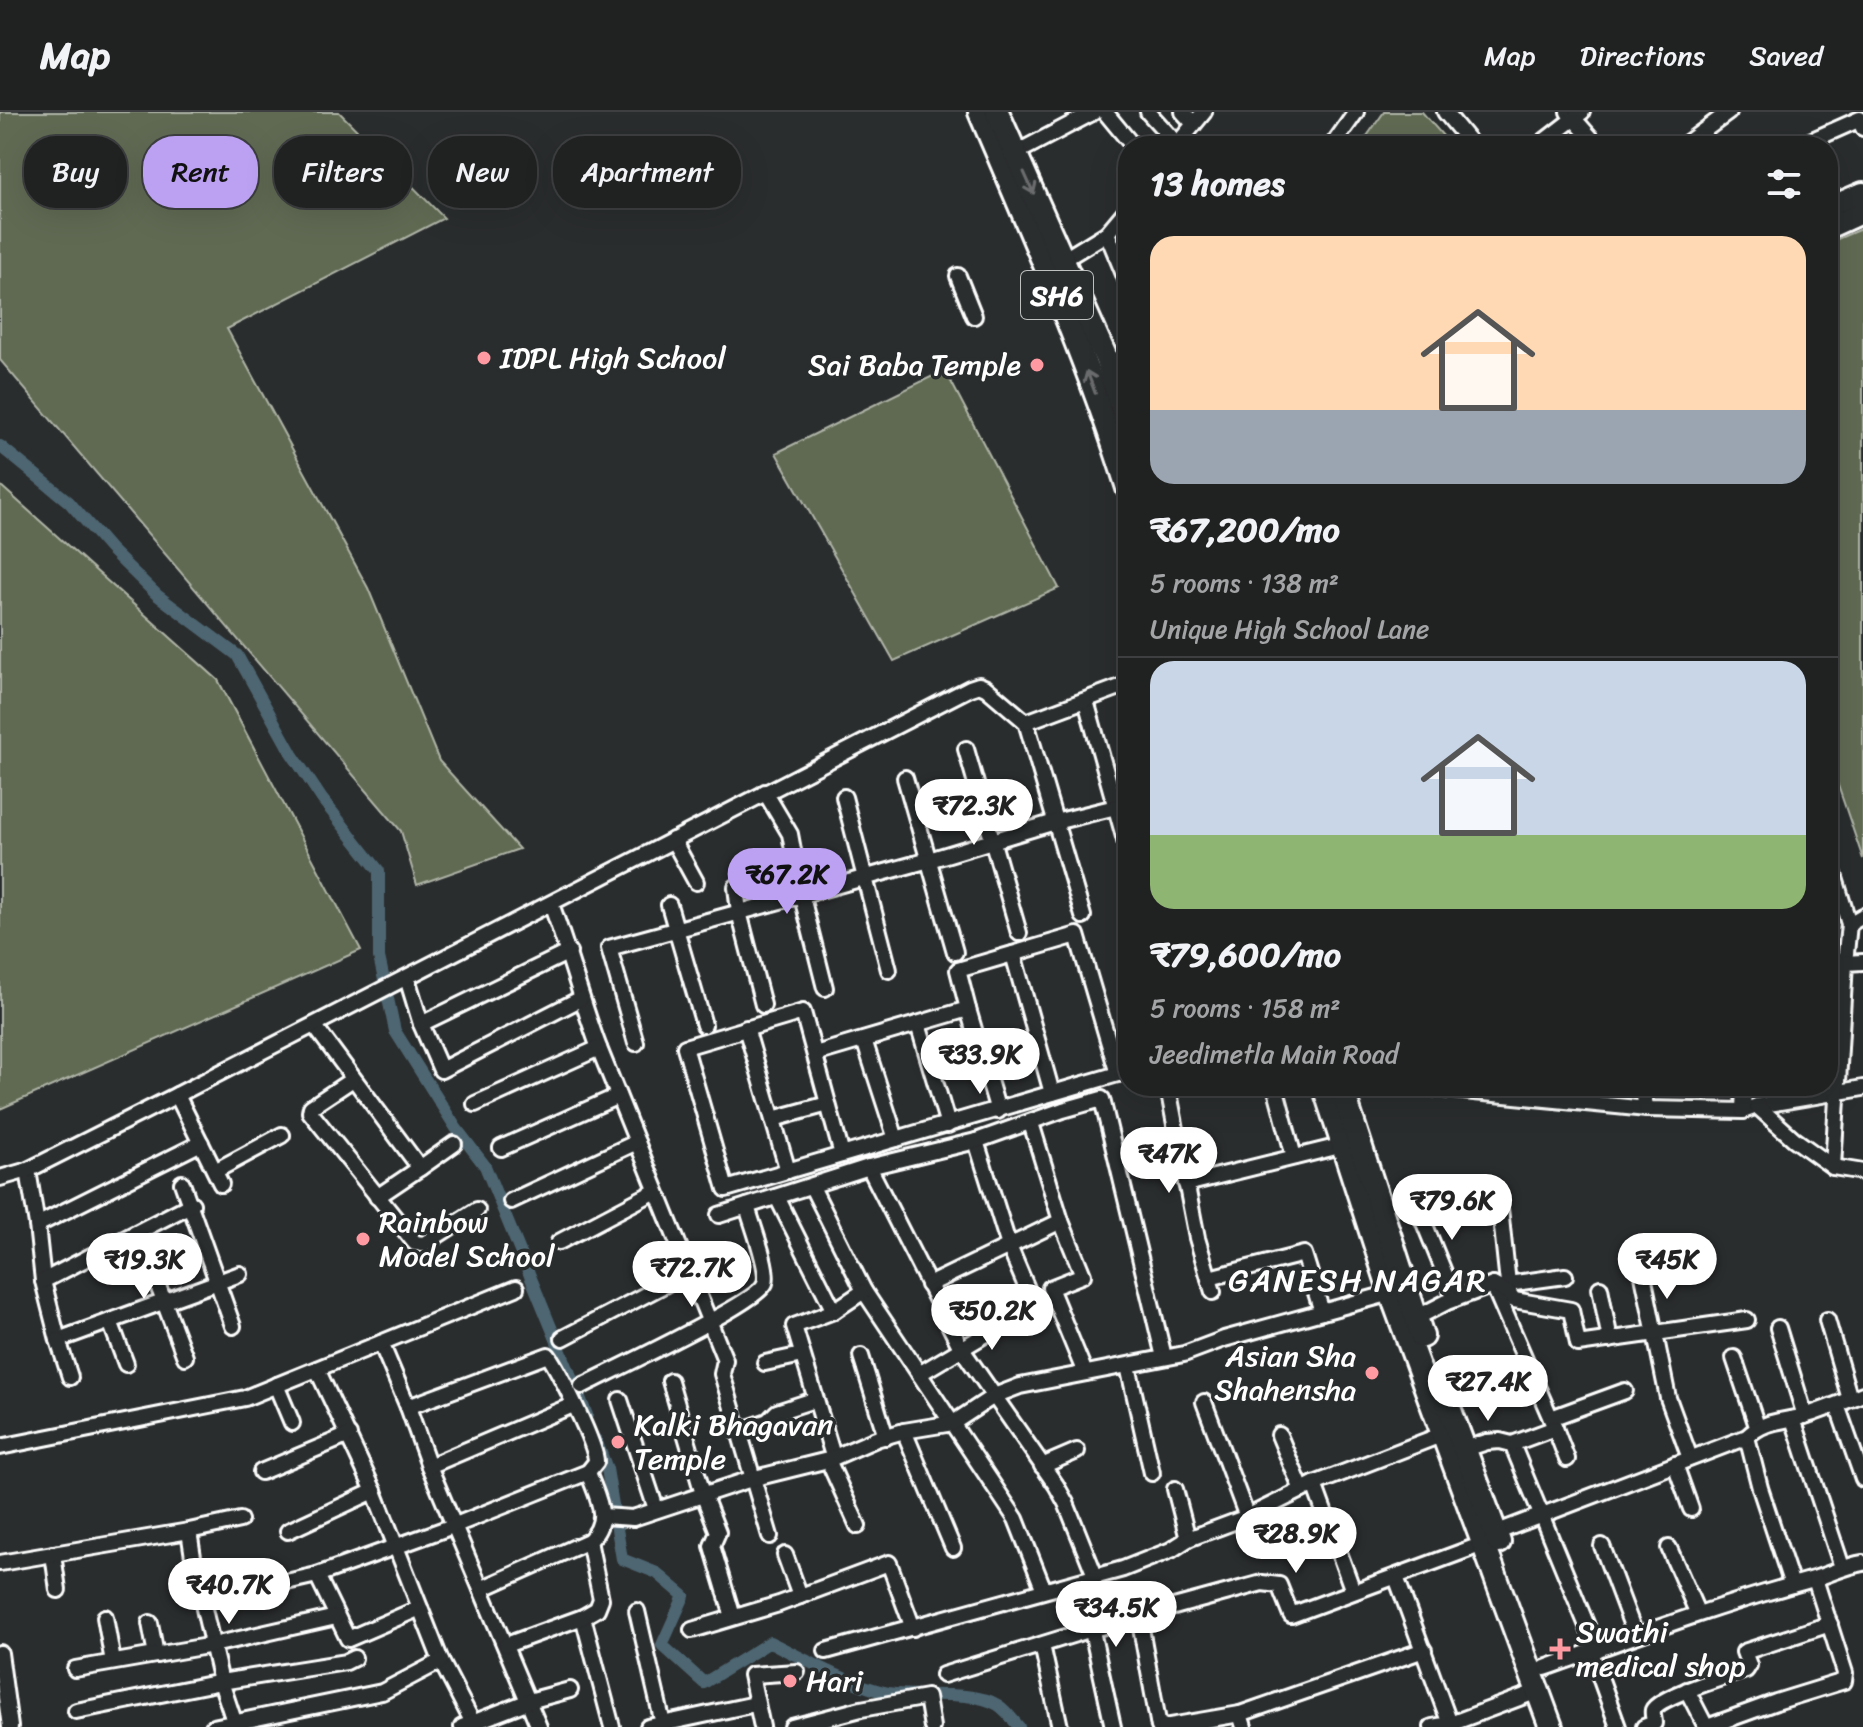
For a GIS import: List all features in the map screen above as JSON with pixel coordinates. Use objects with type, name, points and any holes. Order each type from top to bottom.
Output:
[{"type":"main road","name":"SH6","points":[[980,112],[1048,272],[1118,458]]},
{"type":"main road","name":"SH6","points":[[997,112],[1106,358],[1118,396]]},
{"type":"main road","points":[[1106,358],[1118,377]]},
{"type":"main road","points":[[1327,1096],[1441,1435],[1545,1668],[1566,1727]]},
{"type":"main road","points":[[1344,1096],[1416,1318],[1465,1449],[1489,1538],[1551,1727]]},
{"type":"street","points":[[1016,153],[1094,112]]},
{"type":"street","points":[[1105,112],[1125,136]]},
{"type":"street","points":[[1148,112],[1168,136]]},
{"type":"street","points":[[1183,112],[1199,118],[1184,136]]},
{"type":"street","points":[[1339,136],[1356,112]]},
{"type":"street","points":[[1445,112],[1465,136]]},
{"type":"street","points":[[1697,136],[1729,112]]},
{"type":"street","points":[[1549,136],[1574,114],[1590,136]]},
{"type":"street","points":[[1822,136],[1860,119],[1863,128]]},
{"type":"street","points":[[1838,204],[1863,193]]},
{"type":"street","points":[[1838,223],[1863,212]]},
{"type":"street","points":[[1063,260],[1107,233],[1118,220]]},
{"type":"street","points":[[1107,233],[1118,260]]},
{"type":"street","points":[[958,276],[974,316]]},
{"type":"street","points":[[0,1178],[28,1170],[177,1095],[979,685],[995,694],[1026,722],[1083,916]]},
{"type":"street","points":[[1026,722],[1118,688]]},
{"type":"street","points":[[1086,701],[1118,794]]},
{"type":"street","points":[[966,749],[1019,933]]},
{"type":"street","points":[[905,778],[955,952]]},
{"type":"street","points":[[765,792],[790,834],[825,988]]},
{"type":"street","points":[[844,797],[889,970]]},
{"type":"street","points":[[636,1043],[609,948],[1118,807]]},
{"type":"street","points":[[673,840],[696,882]]},
{"type":"street","points":[[736,887],[739,912],[763,1005]]},
{"type":"street","points":[[1838,888],[1849,924],[1838,1063]]},
{"type":"street","points":[[551,904],[569,952],[580,999],[725,1360],[722,1374],[770,1536]]},
{"type":"street","points":[[669,905],[704,1025]]},
{"type":"street","points":[[1849,924],[1863,916]]},
{"type":"street","points":[[998,1111],[958,970],[1077,935],[1118,1058]]},
{"type":"street","points":[[421,1024],[569,952]]},
{"type":"street","points":[[1013,954],[1052,1093]]},
{"type":"street","points":[[1845,963],[1863,962]]},
{"type":"street","points":[[407,978],[421,1024],[441,1070],[580,999]]},
{"type":"street","points":[[815,1054],[968,1009]]},
{"type":"street","points":[[842,1155],[803,1012],[685,1047],[726,1189],[1118,1074]]},
{"type":"street","points":[[918,1024],[948,1125]]},
{"type":"street","points":[[314,1025],[420,1168]]},
{"type":"street","points":[[746,1028],[788,1171]]},
{"type":"street","points":[[864,1040],[896,1139]]},
{"type":"street","points":[[984,1060],[1038,1044]]},
{"type":"street","points":[[475,1104],[599,1048]]},
{"type":"street","points":[[353,1079],[309,1110],[419,1246],[477,1210]]},
{"type":"street","points":[[1838,1092],[1863,1088]]},
{"type":"street","points":[[177,1095],[218,1178],[282,1135]]},
{"type":"street","points":[[501,1148],[618,1096]]},
{"type":"street","points":[[1170,1096],[1197,1238],[1211,1285],[1304,1254],[1322,1312]]},
{"type":"street","points":[[1278,1096],[1294,1157]]},
{"type":"street","points":[[1538,1096],[1647,1109],[1750,1109],[1816,1096]]},
{"type":"street","points":[[1644,1096],[1647,1109]]},
{"type":"street","points":[[1747,1096],[1750,1109],[1833,1167],[1863,1172]]},
{"type":"street","points":[[1833,1167],[1836,1096]]},
{"type":"street","points":[[719,1215],[869,1167],[976,1141],[1102,1099],[1164,1357]]},
{"type":"street","points":[[773,1119],[828,1104]]},
{"type":"street","points":[[1031,1123],[1061,1221],[1083,1275],[1050,1288],[1085,1373]]},
{"type":"street","points":[[976,1141],[1009,1246],[1028,1291]]},
{"type":"street","points":[[511,1201],[637,1142]]},
{"type":"street","points":[[37,1225],[201,1143]]},
{"type":"street","points":[[377,1197],[454,1144]]},
{"type":"street","points":[[1186,1184],[1344,1145]]},
{"type":"street","points":[[869,1167],[961,1348],[1066,1503],[1096,1578]]},
{"type":"street","points":[[28,1170],[43,1281],[70,1377]]},
{"type":"street","points":[[182,1183],[233,1326]]},
{"type":"street","points":[[812,1187],[864,1291],[1016,1519],[1044,1590]]},
{"type":"street","points":[[559,1242],[656,1191]]},
{"type":"street","points":[[777,1197],[834,1311]]},
{"type":"street","points":[[1414,1198],[1455,1299]]},
{"type":"street","points":[[1499,1199],[1504,1287],[1567,1459]]},
{"type":"street","points":[[43,1281],[192,1204]]},
{"type":"street","points":[[582,1386],[711,1321],[756,1294],[765,1284],[766,1276],[747,1206]]},
{"type":"street","points":[[928,1285],[1061,1221]]},
{"type":"street","points":[[138,1233],[185,1357]]},
{"type":"street","points":[[563,1338],[691,1271]]},
{"type":"street","points":[[58,1340],[240,1274]]},
{"type":"street","points":[[1643,1275],[1668,1398],[1690,1458]]},
{"type":"street","points":[[1416,1318],[1455,1299],[1565,1276]]},
{"type":"street","points":[[1504,1287],[1514,1300],[1571,1310],[1578,1344],[1747,1320]]},
{"type":"street","points":[[0,1447],[225,1404],[516,1288]]},
{"type":"street","points":[[1600,1288],[1610,1340]]},
{"type":"street","points":[[858,1526],[831,1458],[794,1326],[834,1311],[864,1291]]},
{"type":"street","points":[[603,1516],[633,1518],[751,1479],[831,1458],[904,1431],[953,1423],[994,1396],[1020,1386],[1184,1354],[1224,1339],[1391,1293]]},
{"type":"street","points":[[1827,1320],[1850,1399],[1863,1479]]},
{"type":"street","points":[[110,1321],[126,1364]]},
{"type":"street","points":[[919,1374],[1005,1323]]},
{"type":"street","points":[[1778,1328],[1799,1417],[1842,1567]]},
{"type":"street","points":[[381,1343],[453,1526],[539,1727]]},
{"type":"street","points":[[203,1601],[317,1575],[396,1548],[588,1472],[596,1462],[595,1450],[550,1357],[544,1354],[408,1407]]},
{"type":"street","points":[[765,1363],[802,1355]]},
{"type":"street","points":[[861,1356],[886,1437]]},
{"type":"street","points":[[1734,1358],[1752,1432],[1760,1488],[1792,1585]]},
{"type":"street","points":[[1128,1366],[1152,1473]]},
{"type":"street","points":[[317,1369],[374,1491],[467,1724],[529,1701],[570,1690]]},
{"type":"street","points":[[670,1381],[703,1494],[718,1532],[712,1546],[733,1617]]},
{"type":"street","points":[[276,1385],[292,1423]]},
{"type":"street","points":[[1465,1449],[1487,1442],[1512,1444],[1625,1391]]},
{"type":"street","points":[[943,1675],[1262,1583],[1279,1585],[1291,1615],[1396,1577],[1542,1514],[1675,1464],[1783,1418],[1799,1417],[1850,1399]]},
{"type":"street","points":[[620,1400],[656,1509]]},
{"type":"street","points":[[737,1432],[768,1421],[777,1412],[814,1400]]},
{"type":"street","points":[[1204,1402],[1247,1517]]},
{"type":"street","points":[[429,1466],[573,1405]]},
{"type":"street","points":[[904,1431],[953,1548]]},
{"type":"street","points":[[261,1472],[349,1435]]},
{"type":"street","points":[[1279,1435],[1308,1487],[1353,1591]]},
{"type":"street","points":[[826,1651],[1096,1578],[1156,1557],[1188,1539],[1247,1517],[1308,1487],[1441,1435]]},
{"type":"street","points":[[1512,1444],[1594,1651],[1618,1727]]},
{"type":"street","points":[[1042,1466],[1077,1451]]},
{"type":"street","points":[[1675,1464],[1691,1509]]},
{"type":"street","points":[[481,1589],[589,1541],[597,1533],[603,1516],[588,1472]]},
{"type":"street","points":[[1175,1489],[1188,1539]]},
{"type":"street","points":[[288,1531],[374,1491]]},
{"type":"street","points":[[0,1563],[240,1520]]},
{"type":"street","points":[[189,1531],[221,1682],[235,1725]]},
{"type":"street","points":[[506,1645],[597,1609],[601,1599],[589,1541]]},
{"type":"street","points":[[1602,1546],[1635,1634]]},
{"type":"street","points":[[1669,1548],[1697,1612]]},
{"type":"street","points":[[53,1554],[58,1590]]},
{"type":"street","points":[[785,1555],[800,1596]]},
{"type":"street","points":[[692,1630],[800,1596],[889,1563],[913,1628]]},
{"type":"street","points":[[1545,1668],[1697,1612],[1863,1563]]},
{"type":"street","points":[[317,1575],[348,1639],[420,1608]]},
{"type":"street","points":[[1396,1577],[1450,1724]]},
{"type":"street","points":[[1687,1690],[1706,1727],[1841,1683],[1845,1673],[1815,1579]]},
{"type":"street","points":[[1078,1582],[1113,1727]]},
{"type":"street","points":[[637,1611],[655,1726],[755,1704]]},
{"type":"street","points":[[105,1617],[113,1662]]},
{"type":"street","points":[[75,1669],[213,1645],[336,1617]]},
{"type":"street","points":[[583,1617],[612,1727]]},
{"type":"street","points":[[1139,1617],[1161,1727],[1242,1721],[1424,1650]]},
{"type":"street","points":[[150,1623],[156,1655]]},
{"type":"street","points":[[1651,1726],[1653,1710],[1657,1705],[1687,1690],[1746,1670],[1749,1665],[1744,1652],[1830,1624]]},
{"type":"street","points":[[1042,1645],[1060,1727]]},
{"type":"street","points":[[0,1653],[10,1727]]},
{"type":"street","points":[[76,1711],[221,1682],[346,1662],[354,1658]]},
{"type":"street","points":[[213,1727],[235,1725],[382,1692],[441,1661]]},
{"type":"street","points":[[762,1727],[751,1675],[797,1672]]},
{"type":"street","points":[[1432,1727],[1450,1724],[1538,1691]]},
{"type":"street","points":[[792,1727],[861,1709],[927,1697],[932,1727]]},
{"type":"green space","points":[[0,112],[339,112],[363,136],[274,136],[274,208],[412,208],[412,186],[428,202],[428,208],[434,208],[444,218],[227,329],[368,588],[439,761],[519,849],[417,885],[401,831],[0,360]]},
{"type":"green space","points":[[1384,112],[1422,112],[1443,136],[1367,136]]},
{"type":"green space","points":[[1863,228],[1863,859],[1838,785],[1838,239]]},
{"type":"green space","points":[[945,370],[1059,588],[894,661],[776,453]]},
{"type":"green space","points":[[0,485],[218,680],[361,950],[0,1109]]},
{"type":"waterway","points":[[0,446],[69,502],[110,549],[157,595],[237,655],[292,754],[322,799],[379,871],[379,957],[395,1031],[456,1128],[485,1166],[587,1415]]},
{"type":"waterway","points":[[596,1440],[607,1469],[622,1559],[657,1573],[684,1596],[662,1645],[704,1683],[770,1642],[831,1672],[881,1691],[988,1700],[1001,1707],[1019,1727]]},
{"type":"place","name":"IDPL High School","points":[[484,358]]},
{"type":"place","name":"Sai Baba Temple","points":[[1037,365]]},
{"type":"place","name":"Rainbow Model School","points":[[363,1239]]},
{"type":"place","name":"Asian Sha Shahensha","points":[[1372,1373]]},
{"type":"place","name":"Kalki Bhagavan Temple","points":[[618,1442]]},
{"type":"place","name":"Swathi medical shop","points":[[1560,1649]]},
{"type":"place","name":"Hari","points":[[790,1681]]},
{"type":"district","name":"GANESH NAGAR","points":[[1358,1280]]}]
